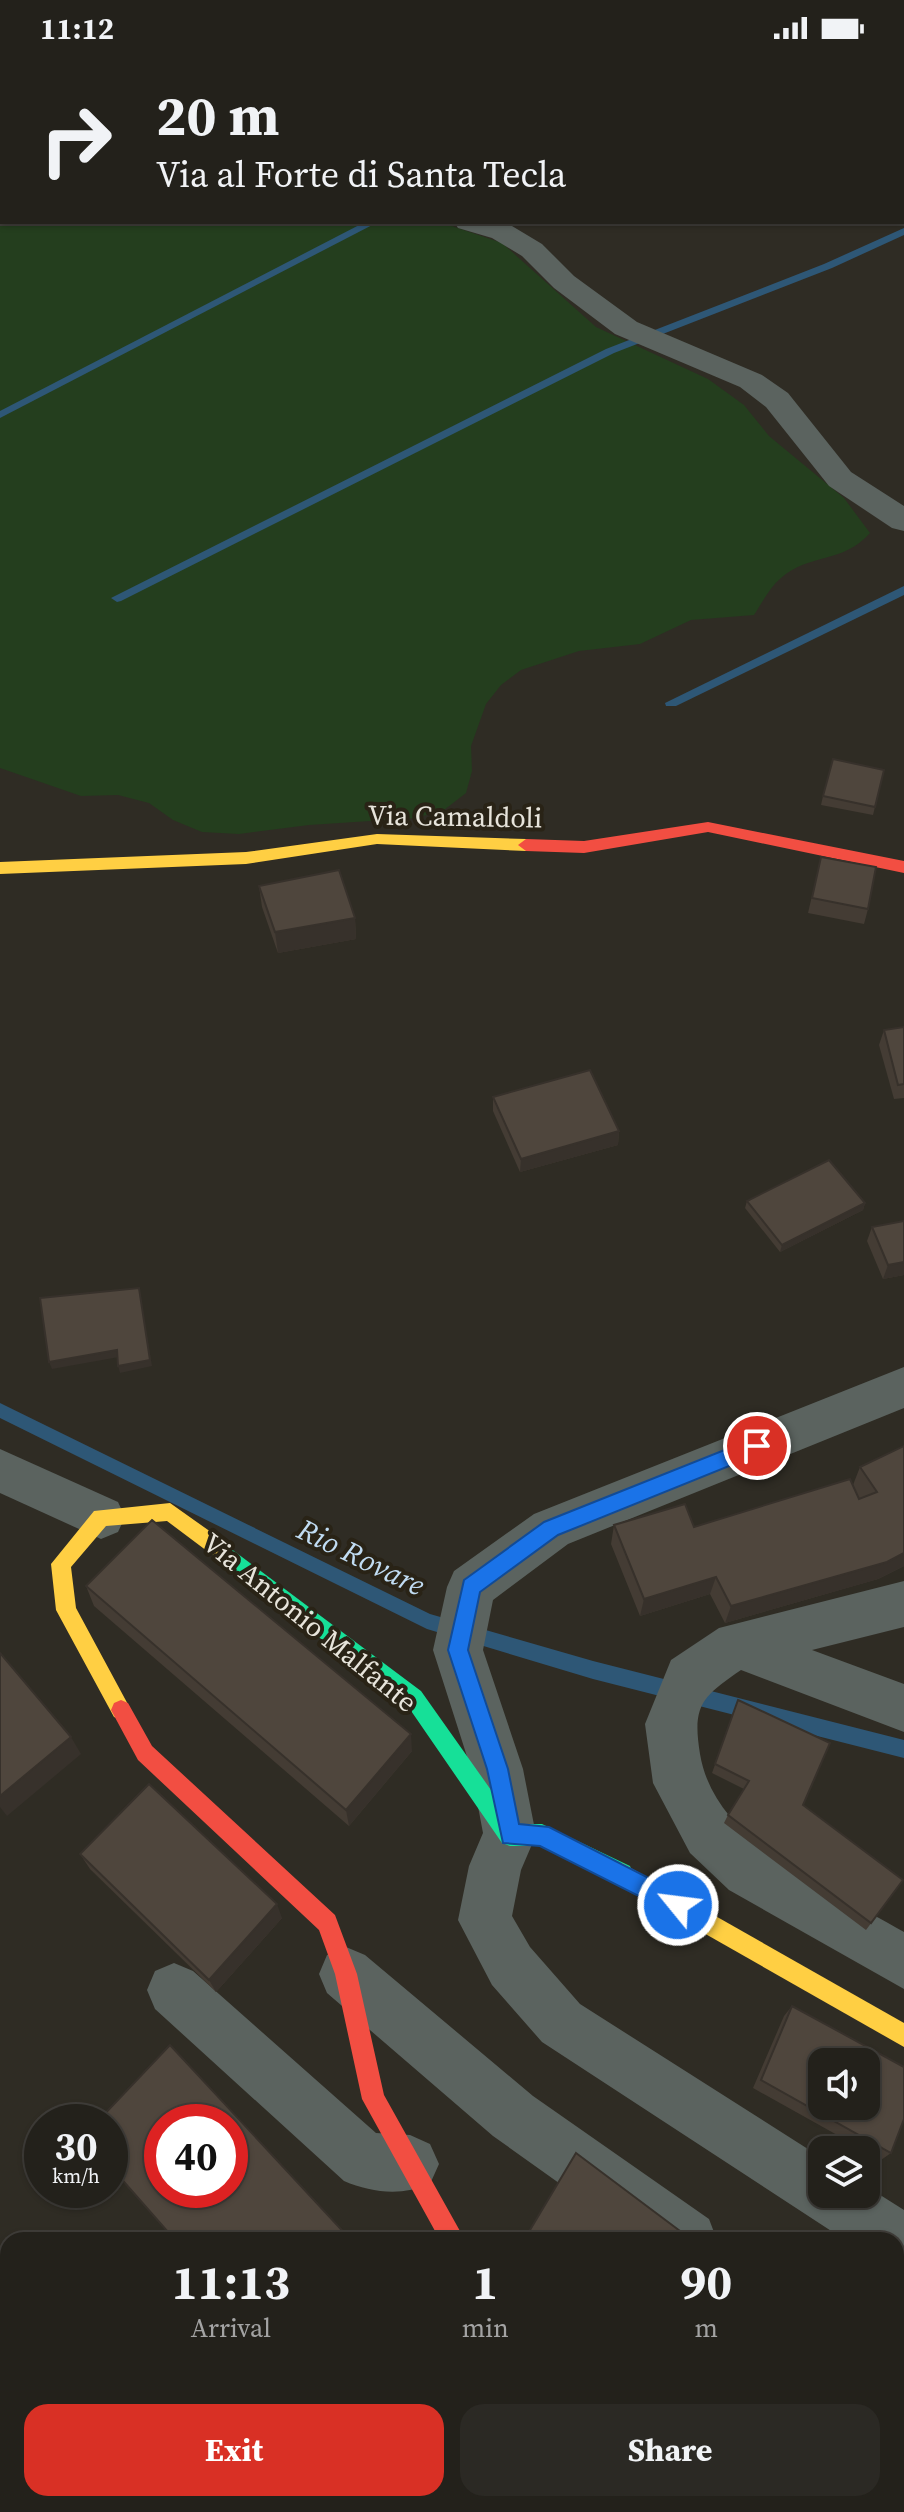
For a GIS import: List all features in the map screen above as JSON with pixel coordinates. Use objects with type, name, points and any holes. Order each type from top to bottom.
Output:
[{"type":"street","points":[[475,224],[502,232],[532,250],[564,282],[626,328],[751,381],[777,400],[840,479],[904,521]]},
{"type":"street","name":"Via Camaldoli","points":[[0,868],[246,858],[377,839],[584,847],[708,827],[904,867]]},
{"type":"street","points":[[808,2183],[561,2023],[511,1966],[485,1920],[495,1866],[510,1835],[497,1769],[458,1650],[471,1587],[551,1529],[904,1387]]},
{"type":"street","name":"Via Antonio Malfante","points":[[0,1470],[101,1517],[170,1512],[414,1698],[510,1835]]},
{"type":"street","points":[[101,1517],[61,1564],[66,1610],[145,1753],[327,1923],[346,1974],[373,2099],[448,2232]]},
{"type":"street","points":[[904,1604],[736,1645],[689,1677],[670,1724],[679,1783],[708,1835],[748,1871],[904,1962]]},
{"type":"street","points":[[736,1645],[904,1708]]},
{"type":"street","points":[[510,1835],[542,1835],[651,1889],[904,2036]]},
{"type":"street","points":[[346,1974],[513,2116],[677,2232]]},
{"type":"street","points":[[174,1990],[364,2161],[410,2164]]},
{"type":"street","points":[[848,2208],[885,2232]]},
{"type":"green space","points":[[0,224],[446,224],[502,243],[596,327],[708,379],[744,405],[769,436],[844,498],[870,533],[849,550],[792,570],[773,586],[754,615],[691,620],[640,644],[579,651],[521,670],[501,685],[486,704],[471,746],[472,771],[466,793],[444,810],[416,818],[309,825],[239,834],[202,832],[173,820],[149,803],[118,795],[81,796],[0,768]]},
{"type":"building","points":[[833,759],[884,770],[875,807],[823,796]]},
{"type":"building","points":[[821,857],[876,867],[868,909],[812,898]]},
{"type":"building","points":[[339,870],[355,918],[275,932],[259,886]]},
{"type":"building","points":[[904,1027],[904,1084],[898,1085],[884,1030]]},
{"type":"building","points":[[590,1070],[619,1131],[521,1159],[493,1097]]},
{"type":"building","points":[[829,1160],[865,1203],[782,1245],[747,1201]]},
{"type":"building","points":[[904,1221],[904,1262],[888,1265],[872,1227]]},
{"type":"building","points":[[139,1288],[150,1360],[118,1366],[117,1350],[49,1362],[40,1298]]},
{"type":"building","points":[[904,1446],[904,1553],[887,1562],[731,1606],[716,1577],[644,1599],[614,1525],[685,1504],[694,1527],[850,1479],[859,1499],[877,1492],[860,1467]]},
{"type":"building","points":[[152,1520],[411,1734],[346,1810],[86,1586]]},
{"type":"building","points":[[0,1653],[71,1737],[0,1796]]},
{"type":"building","points":[[738,1700],[830,1743],[803,1805],[903,1880],[871,1923],[728,1815],[749,1781],[715,1764]]},
{"type":"building","points":[[149,1784],[277,1904],[209,1980],[80,1854]]},
{"type":"building","points":[[792,2006],[869,2048],[808,2048],[808,2106],[761,2080]]},
{"type":"building","points":[[170,2045],[225,2104],[144,2104],[144,2205],[128,2186],[128,2104],[114,2104]]},
{"type":"building","points":[[880,2054],[904,2067],[904,2119],[891,2153],[880,2147],[880,2136],[861,2136],[832,2120],[880,2120]]},
{"type":"building","points":[[248,2129],[344,2232],[168,2232],[147,2208],[248,2208]]},
{"type":"building","points":[[576,2153],[681,2232],[529,2232]]},
{"type":"waterway","points":[[0,415],[369,224]]},
{"type":"waterway","points":[[117,598],[610,351],[828,266],[904,231]]},
{"type":"waterway","points":[[671,703],[904,590]]},
{"type":"waterway","name":"Rio Rovare","points":[[0,1410],[427,1621],[593,1670],[904,1749]]},
{"type":"traffic: fast","points":[[218,1548],[414,1698],[510,1835],[542,1835],[622,1874]]},
{"type":"traffic: slow","points":[[0,868],[246,858],[377,839],[526,845]]},
{"type":"traffic: slow","points":[[121,1710],[66,1610],[61,1564],[101,1517],[170,1512],[218,1548]]},
{"type":"traffic: slow","points":[[622,1874],[904,2036]]},
{"type":"traffic: jam","points":[[526,845],[584,847],[708,827],[904,867]]},
{"type":"traffic: jam","points":[[121,1710],[145,1753],[327,1923],[346,1974],[373,2099],[448,2232]]},
{"type":"route","points":[[678,1905],[542,1835],[510,1835],[497,1769],[458,1650],[471,1587],[551,1529],[757,1446]]}]
